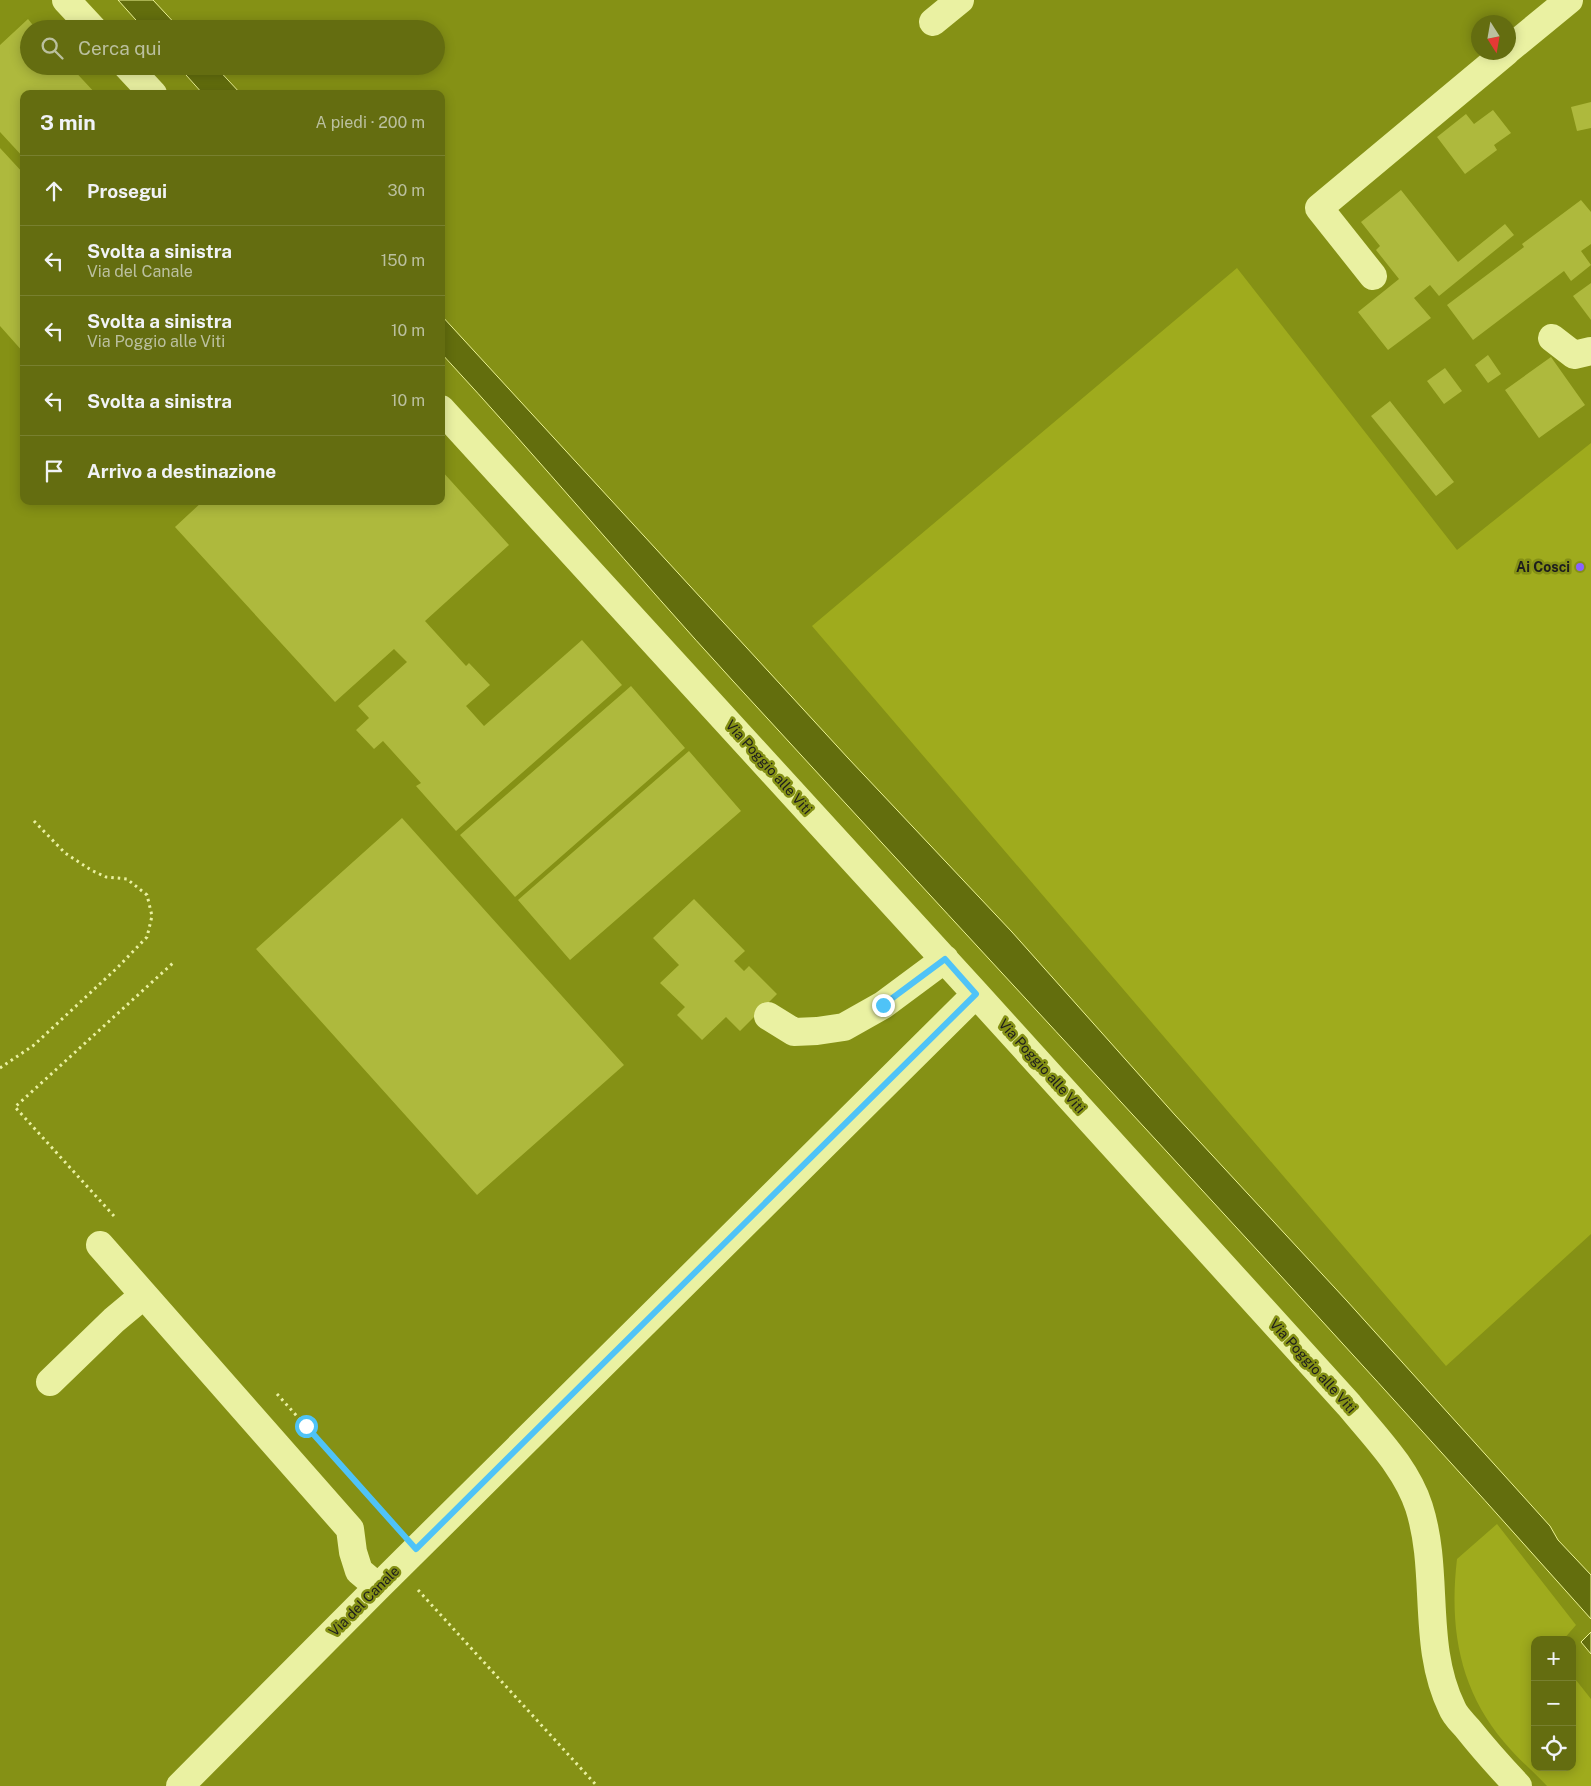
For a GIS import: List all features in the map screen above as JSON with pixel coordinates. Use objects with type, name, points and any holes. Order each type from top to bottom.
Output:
[{"type":"street","points":[[66,0],[85,20]]},
{"type":"street","points":[[933,22],[960,0]]},
{"type":"street","points":[[1516,44],[1569,0]]},
{"type":"street","points":[[1373,276],[1319,208],[1388,165],[1498,60]]},
{"type":"street","points":[[135,75],[149,90]]},
{"type":"street","points":[[1552,338],[1574,355],[1591,351]]},
{"type":"street","name":"Via Poggio alle Viti","points":[[445,413],[945,959],[1349,1405],[1400,1466],[1419,1507],[1430,1556],[1433,1641],[1439,1674],[1452,1710],[1490,1757],[1518,1786]]},
{"type":"street","points":[[768,1016],[794,1032],[844,1027],[883,1005],[945,959]]},
{"type":"street","name":"Via del Canale","points":[[180,1786],[407,1558],[976,994]]},
{"type":"street","points":[[100,1245],[350,1528],[353,1552],[359,1570],[378,1587]]},
{"type":"street","points":[[50,1382],[114,1320],[144,1295]]},
{"type":"path","points":[[0,1068],[34,1045],[117,968],[147,937],[152,916],[147,895],[127,879],[106,877],[90,870],[65,853],[32,819]]},
{"type":"path","points":[[121,1223],[15,1107],[173,963]]},
{"type":"path","points":[[273,1390],[407,1558],[597,1786]]},
{"type":"shaded area","points":[[118,0],[153,0],[172,20],[136,20]]},
{"type":"shaded area","points":[[186,75],[223,75],[237,90],[199,90]]},
{"type":"shaded area","points":[[1237,268],[1457,550],[1591,443],[1591,1234],[1446,1366],[812,626]]},
{"type":"shaded area","points":[[445,319],[848,758],[1012,932],[1175,1115],[1347,1301],[1550,1526],[1558,1540],[1591,1575],[1591,1619],[1271,1265],[733,681],[445,357]]},
{"type":"shaded area","points":[[1497,1524],[1576,1625],[1566,1636],[1531,1636],[1531,1770],[1509,1748],[1489,1722],[1467,1679],[1456,1633],[1455,1584],[1457,1559]]},
{"type":"shaded area","points":[[1591,1632],[1591,1654],[1581,1642]]},
{"type":"shaded area","points":[[1576,1680],[1591,1699],[1591,1786],[1547,1786],[1532,1771],[1576,1771]]},
{"type":"building","points":[[20,26],[20,75],[78,75],[92,90],[20,90],[20,154],[0,132],[0,45]]},
{"type":"building","points":[[1591,102],[1591,128],[1577,131],[1571,107]]},
{"type":"building","points":[[1493,110],[1511,133],[1494,145],[1497,150],[1465,174],[1437,137],[1466,114],[1474,124]]},
{"type":"building","points":[[0,148],[20,170],[20,348],[0,326]]},
{"type":"building","points":[[1401,190],[1458,262],[1505,224],[1514,235],[1439,296],[1430,285],[1414,298],[1431,318],[1388,350],[1358,312],[1399,279],[1376,250],[1380,246],[1361,222]]},
{"type":"building","points":[[1581,200],[1591,212],[1591,244],[1581,251],[1591,265],[1571,281],[1564,271],[1473,340],[1447,305],[1524,247],[1522,244]]},
{"type":"building","points":[[1591,283],[1591,320],[1573,296]]},
{"type":"building","points":[[1488,355],[1501,374],[1488,383],[1475,365]]},
{"type":"building","points":[[1551,357],[1585,405],[1539,438],[1505,390]]},
{"type":"building","points":[[1445,368],[1462,391],[1444,404],[1427,381]]},
{"type":"building","points":[[1390,401],[1454,482],[1436,496],[1371,416]]},
{"type":"building","points":[[445,474],[509,545],[425,621],[466,666],[469,663],[490,685],[466,706],[484,726],[582,640],[622,685],[456,831],[416,786],[421,783],[383,741],[374,749],[356,730],[369,718],[358,706],[407,662],[394,649],[335,702],[175,527],[199,505],[445,505]]},
{"type":"building","points":[[631,686],[685,748],[515,897],[460,835]]},
{"type":"building","points":[[689,751],[741,811],[570,960],[518,900]]},
{"type":"building","points":[[402,818],[624,1065],[477,1195],[256,949]]},
{"type":"building","points":[[694,899],[745,951],[734,961],[744,971],[749,966],[777,994],[740,1031],[726,1017],[702,1040],[677,1015],[685,1007],[660,983],[679,965],[653,938]]},
{"type":"place","name":"Ai Cosci","points":[[1580,567]]},
{"type":"route","points":[[306,1426],[416,1549],[976,994],[945,959],[883,1005]]}]
